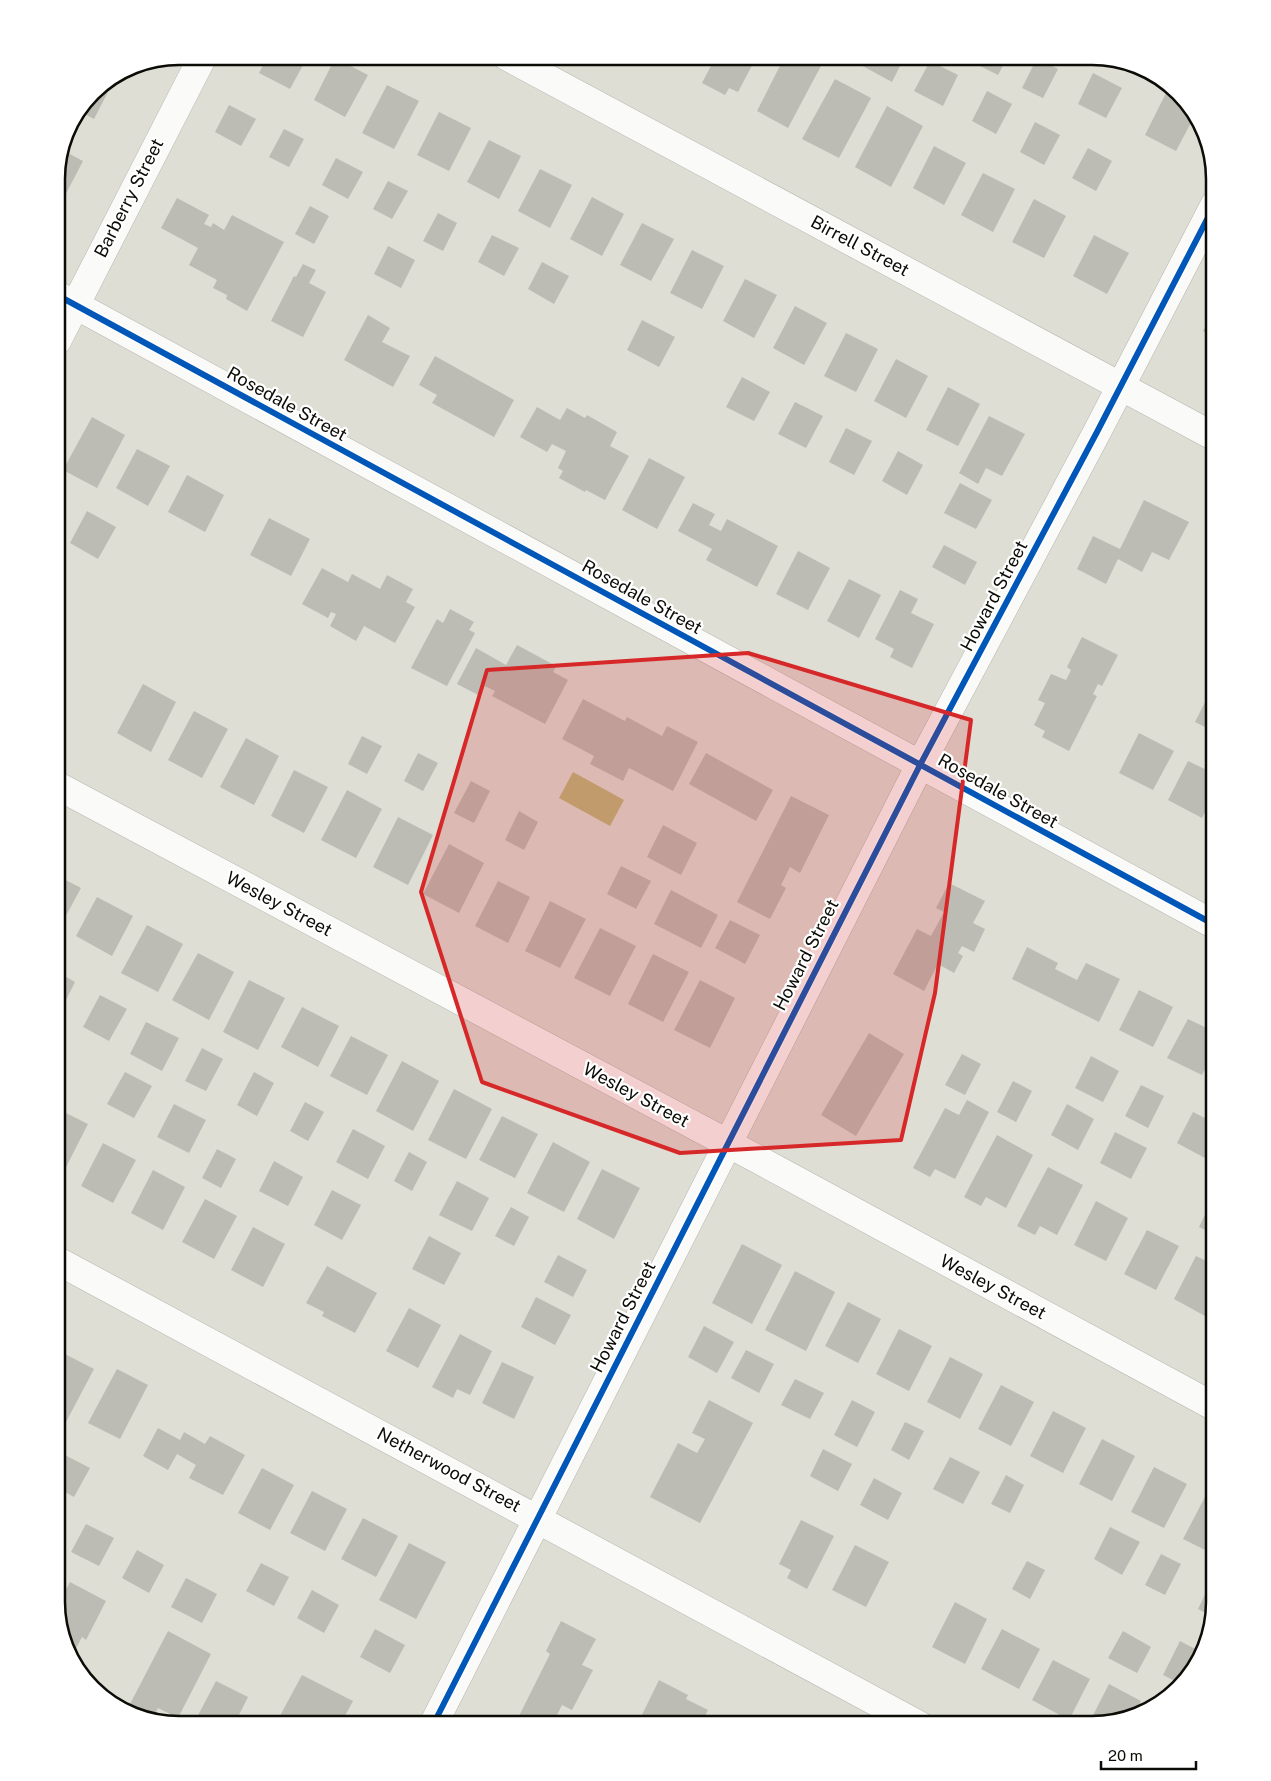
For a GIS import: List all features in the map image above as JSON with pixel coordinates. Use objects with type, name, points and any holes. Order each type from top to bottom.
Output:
[{"type":"street","name":"Barberry Street","points":[[65,300],[198,65]]},
{"type":"street","name":"Birrell Street","points":[[523,65],[1206,432]]},
{"type":"street","name":"Howard Street","points":[[438,1716],[920,765],[1206,221]]},
{"type":"street","name":"Rosedale Street","points":[[65,300],[1206,920]]},
{"type":"street","name":"Wesley Street","points":[[65,790],[1206,1402]]},
{"type":"street","name":"Netherwood Street","points":[[65,1265],[902,1716]]},
{"type":"highlighted area","points":[[748,653],[971,720],[935,993],[901,1140],[680,1153],[482,1082],[421,892],[487,670]]},
{"type":"shaded area","points":[[573,772],[624,800],[610,826],[559,798]]},
{"type":"building","points":[[263,65],[303,65],[290,89],[259,73]]},
{"type":"building","points":[[332,65],[349,65],[368,75],[345,117],[314,100]]},
{"type":"building","points":[[711,65],[752,65],[738,92],[729,88],[725,95],[702,83]]},
{"type":"building","points":[[780,65],[821,65],[788,128],[757,111]]},
{"type":"building","points":[[861,65],[900,65],[892,82]]},
{"type":"building","points":[[928,65],[938,65],[958,75],[943,106],[914,91]]},
{"type":"building","points":[[978,65],[1003,65],[998,75]]},
{"type":"building","points":[[1034,65],[1050,65],[1058,69],[1043,98],[1022,88]]},
{"type":"building","points":[[1093,73],[1122,88],[1106,118],[1078,104]]},
{"type":"building","points":[[835,79],[871,98],[839,158],[802,139]]},
{"type":"building","points":[[387,85],[419,101],[394,149],[362,133]]},
{"type":"building","points":[[110,89],[94,119],[85,114],[98,98]]},
{"type":"building","points":[[1162,90],[1173,98],[1191,122],[1176,151],[1145,135],[1166,93]]},
{"type":"building","points":[[987,91],[1012,104],[996,134],[972,121]]},
{"type":"building","points":[[229,105],[256,119],[241,146],[215,132]]},
{"type":"building","points":[[887,106],[923,126],[891,187],[855,167]]},
{"type":"building","points":[[439,112],[471,128],[449,171],[417,155]]},
{"type":"building","points":[[1035,122],[1060,135],[1044,165],[1020,152]]},
{"type":"building","points":[[284,129],[304,139],[289,167],[269,157]]},
{"type":"building","points":[[489,140],[521,156],[499,199],[467,182]]},
{"type":"building","points":[[934,146],[966,163],[944,205],[913,188]]},
{"type":"building","points":[[1088,148],[1112,161],[1096,191],[1072,178]]},
{"type":"building","points":[[68,153],[83,161],[65,195],[65,172]]},
{"type":"building","points":[[336,158],[363,172],[348,199],[322,185]]},
{"type":"building","points":[[540,169],[572,185],[550,228],[518,211]]},
{"type":"building","points":[[983,173],[1015,189],[993,232],[961,215]]},
{"type":"building","points":[[388,181],[408,191],[392,219],[373,209]]},
{"type":"building","points":[[592,197],[624,214],[602,256],[570,239]]},
{"type":"building","points":[[177,198],[209,215],[204,224],[211,227],[213,223],[224,230],[232,215],[284,242],[247,311],[226,299],[227,295],[213,288],[217,280],[189,265],[198,248],[161,228]]},
{"type":"building","points":[[1034,199],[1066,216],[1044,258],[1012,242]]},
{"type":"building","points":[[310,206],[329,216],[314,244],[295,234]]},
{"type":"building","points":[[438,213],[457,223],[443,251],[423,241]]},
{"type":"building","points":[[642,223],[674,239],[651,281],[620,265]]},
{"type":"building","points":[[492,235],[519,248],[504,276],[478,262]]},
{"type":"building","points":[[1094,235],[1129,253],[1107,294],[1073,276]]},
{"type":"building","points":[[388,246],[415,260],[401,288],[374,274]]},
{"type":"building","points":[[692,250],[724,266],[702,309],[670,293]]},
{"type":"building","points":[[542,262],[569,276],[554,304],[528,289]]},
{"type":"building","points":[[303,264],[316,270],[309,283],[326,292],[303,337],[271,321],[294,276],[296,277]]},
{"type":"building","points":[[745,279],[777,295],[754,338],[723,321]]},
{"type":"building","points":[[795,306],[827,323],[804,365],[773,348]]},
{"type":"building","points":[[368,315],[390,328],[382,342],[410,356],[393,387],[344,360]]},
{"type":"building","points":[[642,320],[675,337],[659,367],[627,350]]},
{"type":"building","points":[[846,333],[878,349],[856,392],[824,376]]},
{"type":"building","points":[[435,356],[514,400],[494,437],[432,403],[437,395],[419,385]]},
{"type":"building","points":[[896,359],[928,376],[906,418],[874,401]]},
{"type":"building","points":[[742,377],[770,392],[754,421],[726,407]]},
{"type":"building","points":[[948,387],[980,404],[958,446],[926,430]]},
{"type":"building","points":[[795,402],[823,416],[806,448],[778,434]]},
{"type":"building","points":[[537,407],[560,420],[567,408],[585,418],[587,415],[617,432],[610,446],[629,456],[605,500],[559,478],[563,471],[558,468],[566,451],[552,444],[547,452],[520,437]]},
{"type":"building","points":[[989,416],[1025,434],[1002,476],[986,468],[978,484],[959,473]]},
{"type":"building","points":[[92,417],[125,435],[97,488],[65,471],[65,466]]},
{"type":"building","points":[[846,428],[872,441],[854,475],[829,462]]},
{"type":"building","points":[[137,449],[170,466],[148,506],[116,488]]},
{"type":"building","points":[[898,451],[923,465],[907,495],[882,481]]},
{"type":"building","points":[[649,458],[685,477],[657,529],[622,510]]},
{"type":"building","points":[[187,475],[224,495],[205,532],[168,512]]},
{"type":"building","points":[[960,483],[992,500],[976,529],[944,513]]},
{"type":"building","points":[[1144,500],[1189,522],[1169,560],[1152,552],[1142,572],[1118,559],[1106,584],[1077,569],[1093,536],[1120,549]]},
{"type":"building","points":[[693,503],[715,514],[709,525],[721,531],[727,519],[778,546],[757,587],[706,560],[712,549],[678,531]]},
{"type":"building","points":[[87,511],[116,527],[98,559],[70,543]]},
{"type":"building","points":[[269,518],[310,539],[291,576],[250,555]]},
{"type":"building","points":[[944,545],[977,562],[965,585],[932,567]]},
{"type":"building","points":[[798,551],[830,568],[808,610],[776,594]]},
{"type":"building","points":[[322,568],[348,582],[352,574],[380,589],[387,575],[413,589],[406,602],[415,607],[395,643],[364,626],[356,641],[330,626],[336,614],[331,612],[328,618],[302,604]]},
{"type":"building","points":[[849,579],[881,595],[859,638],[827,621]]},
{"type":"building","points":[[900,590],[918,599],[911,613],[934,624],[912,668],[890,657],[894,649],[875,639]]},
{"type":"building","points":[[450,609],[474,622],[469,630],[475,633],[447,686],[411,668],[437,619],[443,623]]},
{"type":"building","points":[[1082,637],[1118,655],[1102,686],[1098,684],[1093,694],[1097,696],[1069,751],[1042,737],[1045,731],[1034,725],[1045,703],[1038,700],[1051,674],[1066,680],[1071,670],[1067,667]]},
{"type":"building","points":[[517,645],[556,666],[553,672],[568,680],[545,724],[492,696],[495,691],[485,686],[480,696],[457,684],[476,648],[506,665]]},
{"type":"building","points":[[143,684],[176,702],[151,752],[117,733]]},
{"type":"building","points":[[583,699],[625,721],[627,717],[662,736],[667,726],[698,742],[673,791],[629,768],[623,781],[590,764],[594,756],[562,739]]},
{"type":"building","points":[[1206,700],[1206,728],[1195,722]]},
{"type":"building","points":[[194,711],[228,729],[202,778],[168,760]]},
{"type":"building","points":[[1139,733],[1174,751],[1153,790],[1119,773]]},
{"type":"building","points":[[362,736],[382,746],[367,774],[348,764]]},
{"type":"building","points":[[246,738],[279,756],[254,805],[220,787]]},
{"type":"building","points":[[418,753],[438,763],[423,791],[404,781]]},
{"type":"building","points":[[706,753],[773,790],[756,821],[689,784]]},
{"type":"building","points":[[1188,761],[1206,770],[1206,810],[1202,818],[1168,800]]},
{"type":"building","points":[[294,770],[328,787],[304,833],[271,816]]},
{"type":"building","points":[[471,781],[490,791],[474,823],[454,813]]},
{"type":"building","points":[[347,790],[382,809],[356,858],[321,840]]},
{"type":"building","points":[[791,796],[829,815],[800,873],[790,867],[781,885],[786,888],[770,919],[737,902]]},
{"type":"building","points":[[519,811],[538,822],[524,850],[505,840]]},
{"type":"building","points":[[398,817],[433,835],[408,885],[373,867]]},
{"type":"building","points":[[663,825],[697,843],[681,875],[647,857]]},
{"type":"building","points":[[449,844],[484,863],[459,913],[423,894]]},
{"type":"building","points":[[621,866],[651,881],[636,909],[607,894]]},
{"type":"building","points":[[65,880],[81,888],[65,917]]},
{"type":"building","points":[[498,881],[530,897],[508,943],[475,926]]},
{"type":"building","points":[[949,883],[985,901],[973,923],[985,929],[974,952],[962,946],[958,953],[963,956],[954,973],[938,964],[924,991],[893,974],[917,929],[931,936],[944,912],[936,908]]},
{"type":"building","points":[[671,890],[718,915],[701,948],[654,924]]},
{"type":"building","points":[[97,897],[133,916],[112,956],[76,936]]},
{"type":"building","points":[[550,901],[586,919],[560,968],[525,951]]},
{"type":"building","points":[[730,920],[760,935],[745,964],[715,948]]},
{"type":"building","points":[[147,925],[183,944],[158,992],[121,973]]},
{"type":"building","points":[[600,928],[636,946],[610,996],[574,978]]},
{"type":"building","points":[[1027,947],[1058,963],[1055,969],[1077,980],[1086,963],[1120,979],[1099,1022],[1012,979]]},
{"type":"building","points":[[198,953],[234,972],[209,1020],[172,1000]]},
{"type":"building","points":[[653,954],[689,972],[663,1022],[628,1004]]},
{"type":"building","points":[[65,976],[75,982],[65,1002]]},
{"type":"building","points":[[249,980],[285,998],[258,1050],[223,1032]]},
{"type":"building","points":[[700,980],[735,998],[710,1048],[674,1030]]},
{"type":"building","points":[[1139,990],[1173,1007],[1153,1047],[1119,1030]]},
{"type":"building","points":[[100,995],[127,1009],[109,1041],[83,1027]]},
{"type":"building","points":[[302,1007],[339,1026],[318,1067],[281,1047]]},
{"type":"building","points":[[1188,1019],[1206,1028],[1206,1067],[1202,1075],[1167,1058]]},
{"type":"building","points":[[146,1022],[179,1038],[162,1071],[130,1054]]},
{"type":"building","points":[[869,1033],[904,1054],[856,1136],[821,1115]]},
{"type":"building","points":[[351,1036],[388,1055],[367,1095],[330,1076]]},
{"type":"building","points":[[202,1048],[223,1059],[206,1091],[185,1081]]},
{"type":"building","points":[[962,1054],[981,1064],[965,1095],[945,1085]]},
{"type":"building","points":[[1091,1056],[1119,1071],[1103,1102],[1075,1088]]},
{"type":"building","points":[[402,1061],[439,1081],[413,1131],[376,1111]]},
{"type":"building","points":[[125,1072],[152,1086],[134,1118],[107,1104]]},
{"type":"building","points":[[254,1072],[274,1083],[257,1116],[237,1105]]},
{"type":"building","points":[[1013,1081],[1032,1091],[1016,1122],[997,1112]]},
{"type":"building","points":[[1141,1085],[1164,1096],[1148,1128],[1125,1116]]},
{"type":"building","points":[[454,1089],[492,1109],[466,1159],[428,1140]]},
{"type":"building","points":[[967,1100],[989,1112],[955,1179],[935,1169],[930,1177],[913,1168],[945,1108],[959,1115]]},
{"type":"building","points":[[305,1102],[324,1112],[308,1141],[290,1131]]},
{"type":"building","points":[[174,1104],[206,1120],[189,1153],[157,1137]]},
{"type":"building","points":[[1067,1104],[1094,1119],[1078,1150],[1051,1135]]},
{"type":"building","points":[[65,1112],[88,1124],[65,1169]]},
{"type":"building","points":[[1193,1112],[1206,1118],[1205,1158],[1177,1143]]},
{"type":"building","points":[[502,1116],[538,1134],[515,1178],[479,1160]]},
{"type":"building","points":[[353,1129],[385,1146],[368,1179],[336,1162]]},
{"type":"building","points":[[1115,1132],[1147,1148],[1131,1179],[1100,1163]]},
{"type":"building","points":[[997,1135],[1033,1155],[1006,1208],[986,1197],[981,1206],[964,1197]]},
{"type":"building","points":[[553,1142],[590,1162],[564,1212],[527,1193]]},
{"type":"building","points":[[103,1143],[136,1160],[113,1203],[81,1186]]},
{"type":"building","points":[[217,1149],[236,1159],[221,1188],[202,1178]]},
{"type":"building","points":[[409,1152],[427,1162],[412,1191],[394,1181]]},
{"type":"building","points":[[274,1161],[303,1177],[288,1206],[259,1191]]},
{"type":"building","points":[[1048,1167],[1083,1185],[1057,1235],[1040,1226],[1035,1235],[1017,1226]]},
{"type":"building","points":[[602,1169],[640,1188],[614,1239],[577,1219]]},
{"type":"building","points":[[153,1170],[185,1187],[163,1230],[131,1213]]},
{"type":"building","points":[[457,1181],[489,1198],[472,1231],[439,1215]]},
{"type":"building","points":[[332,1190],[361,1205],[342,1240],[314,1225]]},
{"type":"building","points":[[205,1199],[237,1216],[214,1259],[182,1242]]},
{"type":"building","points":[[1096,1201],[1128,1218],[1106,1261],[1074,1245]]},
{"type":"building","points":[[511,1207],[529,1217],[514,1246],[495,1236]]},
{"type":"building","points":[[1206,1212],[1206,1230],[1199,1227]]},
{"type":"building","points":[[253,1227],[285,1244],[263,1287],[231,1270]]},
{"type":"building","points":[[1147,1230],[1179,1246],[1156,1290],[1124,1274]]},
{"type":"building","points":[[429,1236],[461,1253],[444,1285],[412,1269]]},
{"type":"building","points":[[742,1244],[782,1265],[752,1324],[712,1303]]},
{"type":"building","points":[[558,1255],[587,1270],[573,1297],[544,1282]]},
{"type":"building","points":[[1196,1256],[1206,1261],[1205,1316],[1174,1299]]},
{"type":"building","points":[[327,1266],[377,1293],[355,1333],[322,1316],[324,1312],[306,1303]]},
{"type":"building","points":[[795,1271],[835,1292],[806,1351],[765,1330]]},
{"type":"building","points":[[536,1297],[571,1315],[555,1345],[521,1327]]},
{"type":"building","points":[[848,1302],[881,1319],[858,1363],[825,1346]]},
{"type":"building","points":[[409,1308],[441,1325],[418,1368],[386,1351]]},
{"type":"building","points":[[704,1326],[734,1342],[717,1373],[688,1357]]},
{"type":"building","points":[[899,1329],[932,1346],[909,1391],[876,1374]]},
{"type":"building","points":[[460,1334],[492,1351],[470,1395],[457,1389],[453,1398],[432,1387]]},
{"type":"building","points":[[746,1350],[774,1364],[759,1393],[731,1378]]},
{"type":"building","points":[[65,1354],[94,1369],[65,1422]]},
{"type":"building","points":[[950,1357],[983,1374],[960,1419],[927,1402]]},
{"type":"building","points":[[502,1362],[534,1377],[514,1419],[482,1403]]},
{"type":"building","points":[[117,1369],[148,1385],[120,1439],[88,1423]]},
{"type":"building","points":[[795,1379],[824,1393],[810,1419],[781,1405]]},
{"type":"building","points":[[1001,1385],[1034,1402],[1011,1446],[978,1429]]},
{"type":"building","points":[[709,1400],[753,1423],[700,1523],[650,1497],[678,1443],[697,1453],[705,1439],[692,1433]]},
{"type":"building","points":[[852,1400],[875,1412],[857,1447],[834,1435]]},
{"type":"building","points":[[1053,1411],[1086,1428],[1063,1473],[1030,1456]]},
{"type":"building","points":[[905,1422],[924,1431],[909,1460],[891,1450]]},
{"type":"building","points":[[158,1428],[180,1440],[184,1432],[205,1444],[210,1436],[245,1455],[223,1495],[189,1478],[196,1465],[177,1454],[168,1470],[143,1456]]},
{"type":"building","points":[[1102,1439],[1135,1456],[1112,1501],[1079,1484]]},
{"type":"building","points":[[823,1449],[852,1464],[838,1491],[810,1476]]},
{"type":"building","points":[[65,1455],[90,1468],[74,1497],[65,1492]]},
{"type":"building","points":[[950,1457],[980,1472],[963,1504],[933,1489]]},
{"type":"building","points":[[1154,1467],[1187,1484],[1164,1528],[1131,1512]]},
{"type":"building","points":[[262,1468],[294,1485],[270,1530],[238,1513]]},
{"type":"building","points":[[1006,1475],[1024,1485],[1010,1513],[991,1504]]},
{"type":"building","points":[[874,1478],[902,1493],[888,1520],[860,1505]]},
{"type":"building","points":[[312,1491],[347,1509],[325,1551],[290,1533]]},
{"type":"building","points":[[1206,1495],[1206,1550],[1183,1539]]},
{"type":"building","points":[[363,1518],[398,1536],[376,1577],[341,1559]]},
{"type":"building","points":[[801,1520],[834,1536],[807,1589],[787,1578],[791,1570],[779,1564]]},
{"type":"building","points":[[86,1524],[114,1538],[99,1566],[71,1552]]},
{"type":"building","points":[[1110,1527],[1140,1542],[1122,1575],[1094,1559]]},
{"type":"building","points":[[409,1543],[446,1562],[416,1619],[379,1600]]},
{"type":"building","points":[[855,1545],[889,1562],[866,1607],[832,1590]]},
{"type":"building","points":[[137,1550],[164,1565],[149,1593],[122,1578]]},
{"type":"building","points":[[1161,1554],[1181,1564],[1165,1595],[1145,1585]]},
{"type":"building","points":[[1027,1561],[1045,1570],[1030,1599],[1012,1589]]},
{"type":"building","points":[[261,1563],[289,1577],[274,1606],[246,1591]]},
{"type":"building","points":[[186,1578],[217,1594],[202,1623],[171,1607]]},
{"type":"building","points":[[70,1582],[106,1601],[86,1640],[82,1637],[76,1649],[66,1617],[65,1591]]},
{"type":"building","points":[[312,1590],[339,1605],[324,1633],[297,1618]]},
{"type":"building","points":[[1206,1592],[1205,1613],[1198,1609]]},
{"type":"building","points":[[955,1602],[987,1619],[965,1664],[932,1647]]},
{"type":"building","points":[[561,1621],[596,1639],[582,1665],[593,1670],[572,1710],[562,1705],[556,1716],[519,1716],[550,1654],[546,1651]]},
{"type":"building","points":[[375,1629],[405,1645],[390,1673],[360,1657]]},
{"type":"building","points":[[1002,1629],[1040,1649],[1019,1689],[981,1669]]},
{"type":"building","points":[[168,1631],[211,1654],[179,1716],[174,1716],[158,1708],[155,1714],[130,1704]]},
{"type":"building","points":[[1123,1631],[1151,1647],[1137,1673],[1108,1658]]},
{"type":"building","points":[[1180,1641],[1196,1649],[1191,1659],[1175,1681],[1163,1675]]},
{"type":"building","points":[[1053,1660],[1090,1679],[1071,1716],[1062,1716],[1032,1700]]},
{"type":"building","points":[[302,1675],[353,1701],[345,1716],[280,1716]]},
{"type":"building","points":[[659,1680],[688,1695],[686,1699],[708,1710],[705,1716],[641,1716]]},
{"type":"building","points":[[216,1681],[248,1697],[238,1716],[198,1716]]},
{"type":"building","points":[[1109,1684],[1141,1701],[1139,1706],[1121,1712],[1093,1716]]},
{"type":"cycle path","points":[[438,1716],[920,765],[1097,432],[1206,221]]},
{"type":"cycle path","points":[[65,299],[1206,920]]}]
